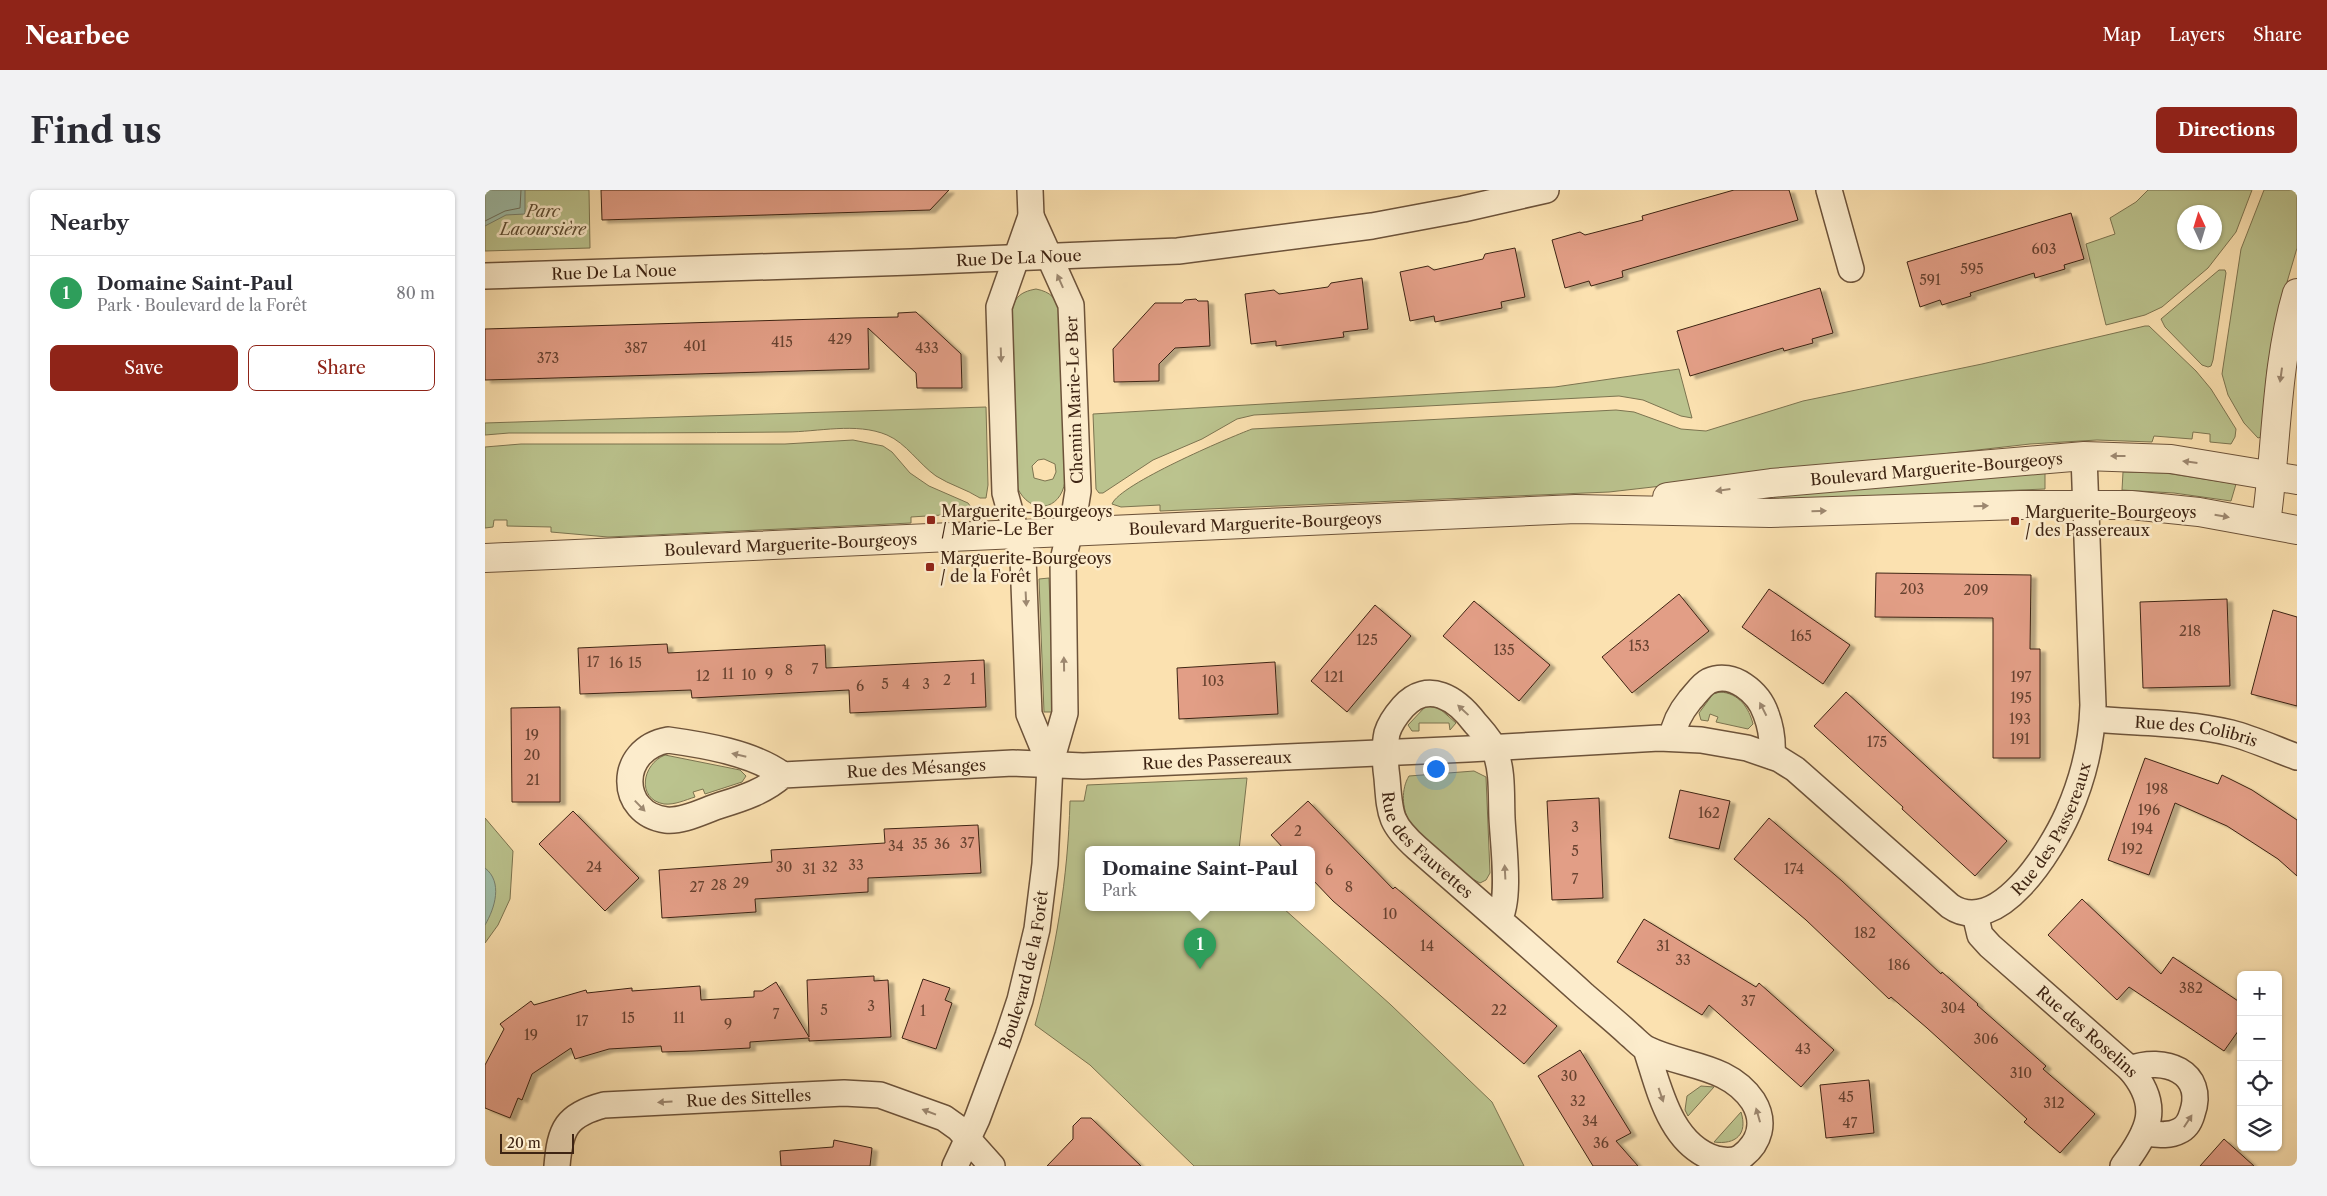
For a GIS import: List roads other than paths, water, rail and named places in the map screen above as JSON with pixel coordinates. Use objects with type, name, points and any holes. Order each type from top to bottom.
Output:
[{"type":"street","name":"Chemin Marie-Le Ber","points":[[1016,534],[1005,493],[999,306],[1031,216],[1030,190]]},
{"type":"street","name":"Rue De La Noue","points":[[485,276],[1179,251],[1329,233],[1463,209],[1546,190]]},
{"type":"street","points":[[1829,190],[1851,269]]},
{"type":"street","name":"Chemin Marie-Le Ber","points":[[1031,216],[1071,305],[1077,491],[1069,532]]},
{"type":"street","points":[[2265,523],[2285,477],[2279,383],[2287,334],[2297,293]]},
{"type":"street","name":"Boulevard Marguerite-Bourgeoys","points":[[1576,509],[1771,483],[2084,456],[2171,459],[2285,477]]},
{"type":"street","name":"Rue des Passereaux","points":[[1050,765],[1083,766],[1385,753],[1672,738],[1720,743],[1771,756],[1795,769],[1950,906],[1957,911],[1975,914],[1991,909],[2011,895],[2044,856],[2068,812],[2087,753],[2093,719],[2084,456]]},
{"type":"street","name":"Boulevard Marguerite-Bourgeoys","points":[[485,558],[1576,509],[1770,512],[2086,504],[2173,509],[2265,523],[2297,530]]},
{"type":"street","name":"Boulevard de la Forêt","points":[[955,1166],[968,1140],[1008,1036],[1020,1000],[1035,937],[1045,864],[1050,765],[1065,713],[1063,560],[1069,532]]},
{"type":"street","name":"Boulevard de la Forêt","points":[[1016,534],[1023,558],[1029,714],[1050,765]]},
{"type":"street","points":[[1672,738],[1679,716],[1700,688],[1708,681],[1725,678],[1745,686],[1762,705],[1771,731],[1771,756]]},
{"type":"street","points":[[1385,753],[1388,731],[1393,720],[1413,697],[1428,694],[1443,695],[1459,706],[1470,716],[1494,748]]},
{"type":"street","name":"Rue des Colibris","points":[[2093,719],[2185,726],[2228,732],[2261,742],[2297,757]]},
{"type":"street","points":[[668,740],[745,756],[783,774],[774,782],[748,796],[679,818],[666,820],[643,810],[635,801],[629,776],[633,760],[644,749],[668,740]]},
{"type":"street","name":"Rue des Fauvettes","points":[[1494,748],[1498,758],[1501,780],[1505,883],[1504,908],[1499,919]]},
{"type":"street","name":"Rue des Fauvettes","points":[[1385,753],[1389,802],[1394,824],[1402,835],[1646,1049],[1727,1077],[1742,1088],[1753,1102],[1761,1120],[1761,1127],[1756,1141],[1737,1159],[1713,1162],[1677,1128],[1664,1102],[1646,1049]]},
{"type":"street","name":"Rue des Mésanges","points":[[783,774],[1013,763],[1050,765]]},
{"type":"street","name":"Rue des Roselins","points":[[1975,914],[1980,935],[1990,946],[2130,1069],[2144,1085],[2149,1102],[2144,1132],[2123,1166]]},
{"type":"street","points":[[2130,1069],[2150,1063],[2165,1064],[2186,1076],[2194,1089],[2194,1108],[2188,1123],[2183,1129],[2168,1135],[2144,1132]]},
{"type":"street","name":"Rue des Sittelles","points":[[557,1166],[560,1136],[573,1118],[587,1110],[604,1105],[844,1093],[881,1094],[944,1118],[958,1128],[992,1166]]},
{"type":"water","points":[[485,190],[525,190],[525,214],[506,215],[485,226]]},
{"type":"water","points":[[485,868],[491,874],[496,888],[492,911],[485,925]]},
{"type":"place","name":"Marguerite-Bourgeoys / Marie-Le Ber","points":[[931,520]]},
{"type":"place","name":"Marguerite-Bourgeoys / des Passereaux","points":[[2015,521]]},
{"type":"place","name":"Marguerite-Bourgeoys / de la Forêt","points":[[930,567]]},
{"type":"place","name":"Domaine Saint-Paul","points":[[1200,969]]},
{"type":"park label","name":"Parc Lacoursière","points":[[543,220]]}]
